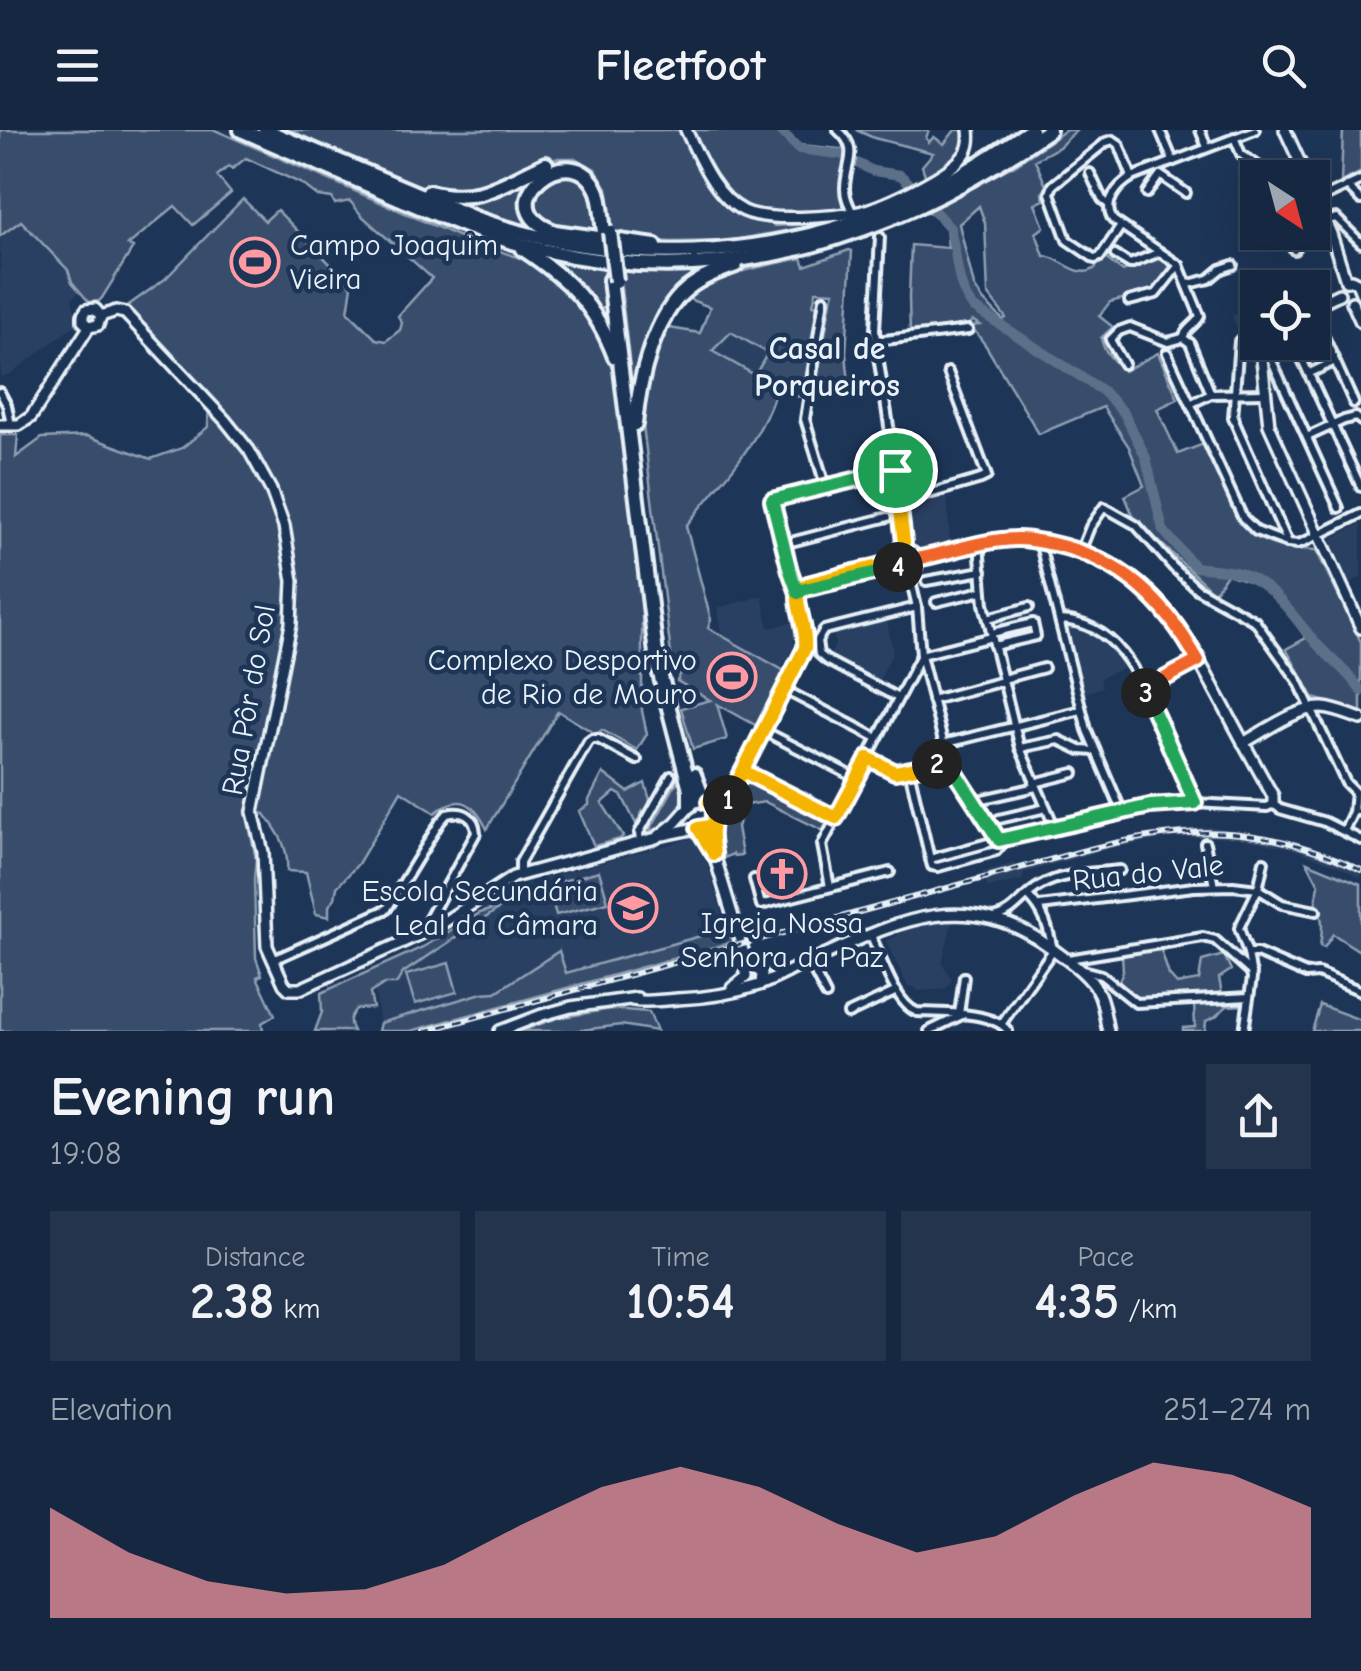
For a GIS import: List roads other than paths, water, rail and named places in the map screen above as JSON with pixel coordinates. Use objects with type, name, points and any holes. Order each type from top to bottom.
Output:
[{"type":"highway","points":[[241,130],[512,242],[573,256],[625,262],[697,263],[755,258],[841,238],[933,190],[1003,162],[1049,130]]},
{"type":"highway","points":[[266,130],[477,220],[577,246],[696,253],[749,248],[813,236],[906,203]]},
{"type":"highway","points":[[933,190],[1032,130]]},
{"type":"highway","points":[[382,180],[461,197],[494,190],[549,163],[570,162],[588,169],[598,180],[607,204],[607,232]]},
{"type":"highway","points":[[688,808],[690,789],[657,662],[623,378],[613,280],[607,232],[598,194],[591,180],[572,168],[558,167],[546,172],[532,186],[530,213],[547,229],[696,253]]},
{"type":"highway","points":[[512,242],[554,269],[582,297],[605,333],[623,378]]},
{"type":"highway","points":[[635,424],[648,360],[666,313],[699,280],[755,258]]},
{"type":"highway","points":[[613,280],[664,656],[696,781],[707,802]]},
{"type":"street","points":[[686,130],[724,195],[746,212],[766,217],[822,216],[906,203]]},
{"type":"street","points":[[838,130],[849,141],[851,155],[845,191],[853,212]]},
{"type":"street","points":[[933,190],[944,172],[966,152],[969,130]]},
{"type":"street","points":[[1160,130],[1173,161]]},
{"type":"street","points":[[1200,130],[1207,147]]},
{"type":"street","points":[[1183,338],[1200,316],[1179,265],[1121,226],[1109,214],[1108,204],[1132,176],[1158,172],[1173,161],[1254,130]]},
{"type":"street","points":[[1285,130],[1299,160]]},
{"type":"street","points":[[1234,137],[1242,154],[1250,160]]},
{"type":"street","points":[[1121,226],[1100,258],[1095,259],[1067,240],[1050,193],[1053,185],[1113,140],[1119,144],[1132,176]]},
{"type":"street","points":[[1148,193],[1158,172]]},
{"type":"street","points":[[1158,172],[1186,193]]},
{"type":"street","points":[[1090,174],[1102,200],[1108,204]]},
{"type":"street","points":[[1330,198],[1361,180]]},
{"type":"street","points":[[1348,186],[1361,200]]},
{"type":"street","points":[[1330,220],[1336,218],[1361,243]]},
{"type":"street","points":[[1330,229],[1360,286],[1358,299],[1343,300],[1340,286],[1354,279]]},
{"type":"street","points":[[880,237],[876,341],[921,655],[948,761],[1003,839]]},
{"type":"street","points":[[1116,255],[1130,264],[1161,251]]},
{"type":"street","points":[[1130,301],[1156,294],[1179,265]]},
{"type":"street","points":[[1188,284],[1209,279],[1221,268],[1233,265]]},
{"type":"street","points":[[1330,298],[1339,294]]},
{"type":"street","points":[[824,299],[805,418],[825,485]]},
{"type":"street","points":[[1352,302],[1361,322]]},
{"type":"street","points":[[0,392],[7,405],[5,425],[23,424],[89,327],[98,325],[101,316],[94,308],[82,315],[82,321],[89,327]]},
{"type":"street","name":"Rua Pôr do Sol","points":[[101,316],[125,313],[225,420],[265,476],[284,526],[293,581],[291,624],[253,817],[263,852],[265,935],[273,960]]},
{"type":"street","points":[[1124,364],[1110,340],[1119,331],[1130,327],[1168,342],[1183,338]]},
{"type":"street","points":[[876,341],[968,330]]},
{"type":"street","points":[[1183,338],[1190,343],[1211,394]]},
{"type":"street","points":[[1239,341],[1233,418],[1288,544]]},
{"type":"street","points":[[1330,350],[1354,403]]},
{"type":"street","points":[[1168,353],[1243,518],[1256,531],[1298,544],[1361,514]]},
{"type":"street","points":[[1262,360],[1268,426],[1361,628]]},
{"type":"street","points":[[1272,360],[1339,508]]},
{"type":"street","points":[[1303,360],[1361,487]]},
{"type":"street","points":[[1310,373],[1335,361]]},
{"type":"street","points":[[901,502],[987,476],[948,372]]},
{"type":"street","points":[[1192,403],[1211,394],[1264,393]]},
{"type":"street","points":[[1307,437],[1356,417],[1361,420]]},
{"type":"street","points":[[424,932],[476,833],[475,824],[463,813],[447,814],[440,822],[387,909],[273,960],[284,984],[294,991],[424,932],[446,921],[520,874],[706,828],[722,810],[805,648],[798,593],[772,500],[895,470]]},
{"type":"street","points":[[1080,552],[1104,507],[1136,525],[1198,590],[1255,621],[1284,658],[1312,708],[1346,784],[1358,791],[1344,831]]},
{"type":"street","points":[[783,544],[888,517]]},
{"type":"street","points":[[798,593],[904,557],[1020,538],[1080,552],[1111,566],[1150,594],[1173,619],[1273,796],[1273,804]]},
{"type":"street","points":[[1039,541],[1094,751],[1122,812]]},
{"type":"street","points":[[979,544],[982,591],[1014,726],[1035,785],[1056,828]]},
{"type":"street","points":[[926,581],[982,571]]},
{"type":"street","points":[[936,602],[982,591]]},
{"type":"street","points":[[898,698],[826,660],[819,654],[817,641],[824,630],[917,607]]},
{"type":"street","points":[[988,618],[1029,608]]},
{"type":"street","points":[[1059,620],[1075,621],[1105,636],[1124,654],[1145,689],[1195,803]]},
{"type":"street","points":[[830,887],[822,846],[921,655],[993,639],[1036,636],[1033,623],[993,639]]},
{"type":"street","points":[[1145,689],[1198,661]]},
{"type":"street","points":[[932,700],[1044,668]]},
{"type":"street","points":[[785,690],[877,738]]},
{"type":"street","points":[[1244,743],[1312,708],[1361,719]]},
{"type":"street","points":[[943,744],[1082,710]]},
{"type":"street","points":[[764,730],[856,778]]},
{"type":"street","points":[[520,874],[519,865],[590,740],[598,739],[637,760]]},
{"type":"street","points":[[1020,748],[1058,740],[1080,750],[1094,751]]},
{"type":"street","points":[[868,758],[895,772],[948,761]]},
{"type":"street","points":[[909,770],[930,859],[1150,806],[1273,804]]},
{"type":"street","points":[[743,771],[836,818]]},
{"type":"street","points":[[974,801],[1074,773]]},
{"type":"street","points":[[640,842],[639,833],[671,776]]},
{"type":"street","points":[[656,838],[696,801],[718,802],[730,795]]},
{"type":"street","points":[[707,802],[714,810],[714,854],[744,954],[748,984],[757,985]]},
{"type":"street","points":[[1273,804],[1325,822],[1361,840]]},
{"type":"street","points":[[688,808],[688,822],[697,828],[714,854]]},
{"type":"street","points":[[999,819],[1046,808]]},
{"type":"street","points":[[1205,843],[1214,886]]},
{"type":"street","points":[[527,850],[533,870]]},
{"type":"street","points":[[1244,1031],[1252,973],[1239,928],[1258,889],[1264,862]]},
{"type":"street","points":[[989,920],[1008,913],[1040,886],[1064,877],[1120,870]]},
{"type":"street","points":[[754,879],[761,905],[890,872]]},
{"type":"street","name":"Rua do Vale","points":[[1040,906],[1214,886],[1258,889],[1282,904],[1316,911]]},
{"type":"street","points":[[1028,896],[1040,906],[1053,950]]},
{"type":"street","points":[[437,904],[438,913],[446,921]]},
{"type":"street","points":[[500,1031],[571,1007],[732,994],[903,921],[961,915],[1020,930],[1066,959],[1094,985],[1108,1031]]},
{"type":"street","points":[[870,933],[897,992],[913,1011],[961,1014],[1002,1023],[1008,1031]]},
{"type":"street","points":[[1066,959],[1203,937],[1215,940],[1252,973]]},
{"type":"street","points":[[1002,1023],[1053,950]]},
{"type":"street","points":[[1248,953],[1306,974],[1318,973],[1361,991]]},
{"type":"street","points":[[744,954],[763,976],[757,985]]},
{"type":"street","points":[[726,990],[739,975],[744,954]]},
{"type":"street","points":[[810,962],[826,996]]},
{"type":"street","points":[[632,1000],[640,996],[726,990],[736,986],[751,970],[788,971]]},
{"type":"street","points":[[1078,970],[1101,975],[1136,1003],[1249,997]]},
{"type":"street","points":[[961,1014],[964,977]]},
{"type":"street","points":[[848,1014],[897,992]]},
{"type":"street","points":[[928,1031],[961,1014]]},
{"type":"waterway","points":[[780,130],[799,149],[845,155]]},
{"type":"waterway","points":[[857,163],[873,171],[900,175],[908,182],[950,228],[954,248]]},
{"type":"waterway","points":[[955,252],[962,288],[973,307],[1103,391],[1124,413],[1146,458],[1163,530],[1195,567],[1237,572],[1265,587],[1361,691]]},
{"type":"railway","points":[[425,1031],[1120,842],[1190,833],[1257,836],[1291,843],[1361,870]]},
{"type":"place","name":"Campo Joaquim Vieira","points":[[255,262]]},
{"type":"place","name":"Complexo Desportivo de Rio de Mouro","points":[[732,677]]},
{"type":"place","name":"Igreja Nossa Senhora da Paz","points":[[782,874]]},
{"type":"place","name":"Escola Secundária Leal da Câmara","points":[[633,908]]},
{"type":"district","name":"Casal de Porqueiros","points":[[827,366]]}]
